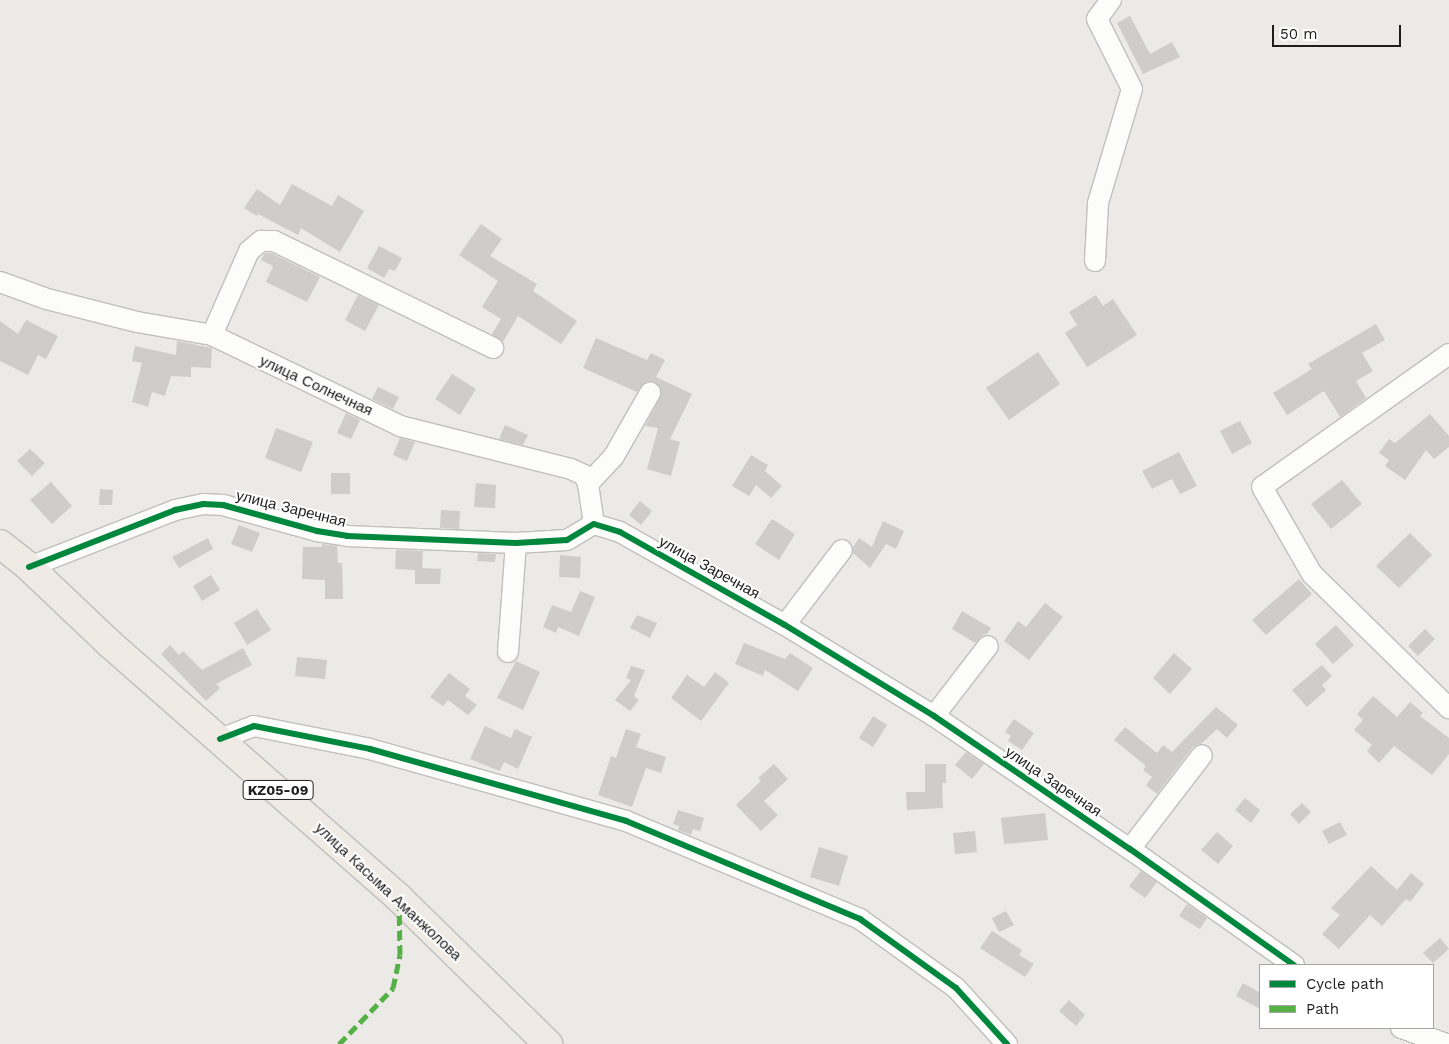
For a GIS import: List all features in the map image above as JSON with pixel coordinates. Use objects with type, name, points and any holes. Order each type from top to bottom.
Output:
[{"type":"main road","name":"улица Касыма Аманжолова","points":[[0,544],[30,566],[108,643],[220,738],[399,898],[548,1044]]},
{"type":"street","points":[[1095,261],[1098,203],[1132,89],[1097,19],[1111,0]]},
{"type":"street","points":[[212,335],[249,251],[261,241],[274,241],[492,348]]},
{"type":"street","name":"улица Солнечная","points":[[0,282],[48,299],[136,322],[212,335],[400,426],[570,469],[584,475],[588,484]]},
{"type":"street","points":[[1449,354],[1262,487],[1312,574],[1449,708]]},
{"type":"street","points":[[594,524],[588,484],[614,456],[650,392]]},
{"type":"street","name":"улица Заречная","points":[[30,566],[175,510],[203,504],[223,505],[317,531],[347,536],[516,543],[567,540],[594,524],[620,532],[785,626],[934,716],[1130,849],[1293,964]]},
{"type":"street","points":[[508,652],[516,543]]},
{"type":"street","points":[[785,626],[842,550]]},
{"type":"street","points":[[934,716],[988,646]]},
{"type":"street","points":[[220,738],[254,726],[370,749],[626,821],[860,919],[956,988],[1007,1044]]},
{"type":"street","points":[[1130,849],[1202,755]]},
{"type":"street","points":[[1404,1029],[1447,1044]]},
{"type":"building","points":[[1130,16],[1150,54],[1172,42],[1180,57],[1143,74],[1117,23]]},
{"type":"building","points":[[292,184],[332,206],[338,195],[364,211],[340,252],[301,228],[298,235],[244,208],[257,189],[280,205]]},
{"type":"building","points":[[481,224],[502,239],[490,256],[537,284],[533,291],[577,321],[561,344],[518,316],[503,342],[492,334],[501,319],[482,307],[498,281],[459,255]]},
{"type":"building","points":[[379,246],[402,258],[395,271],[389,269],[384,278],[367,268]]},
{"type":"building","points":[[265,253],[271,253],[320,277],[307,302],[266,282],[273,266],[261,260]]},
{"type":"building","points":[[358,295],[379,305],[365,331],[345,320]]},
{"type":"building","points":[[1096,295],[1103,306],[1113,299],[1137,335],[1087,367],[1065,333],[1077,325],[1069,312]]},
{"type":"building","points":[[26,320],[58,336],[46,359],[38,355],[28,375],[0,361],[0,321],[18,334]]},
{"type":"building","points":[[1376,324],[1385,340],[1362,353],[1373,371],[1356,381],[1366,398],[1340,417],[1324,391],[1287,415],[1273,393],[1312,369],[1308,364]]},
{"type":"building","points":[[596,338],[647,360],[651,353],[665,360],[656,377],[692,394],[670,439],[680,442],[671,476],[647,469],[658,428],[645,426],[660,398],[660,387],[655,382],[649,381],[644,383],[637,392],[583,368]]},
{"type":"building","points":[[177,341],[212,348],[211,368],[191,367],[191,377],[171,376],[165,396],[152,392],[148,407],[132,402],[142,363],[132,361],[135,346],[176,355]]},
{"type":"building","points":[[1038,352],[1060,384],[1009,420],[986,388]]},
{"type":"building","points":[[452,374],[476,389],[460,415],[435,399]]},
{"type":"building","points":[[378,387],[399,397],[393,409],[372,399]]},
{"type":"building","points":[[346,413],[360,420],[351,439],[337,433]]},
{"type":"building","points":[[1430,414],[1449,436],[1449,447],[1434,459],[1426,450],[1405,480],[1385,466],[1389,460],[1379,453],[1389,439],[1395,443]]},
{"type":"building","points":[[1240,421],[1252,443],[1232,454],[1220,431]]},
{"type":"building","points":[[505,425],[528,435],[523,445],[499,439]]},
{"type":"building","points":[[276,428],[313,442],[301,472],[265,458]]},
{"type":"building","points":[[400,438],[415,442],[407,461],[393,455]]},
{"type":"building","points":[[30,449],[45,463],[32,476],[17,461]]},
{"type":"building","points":[[1179,452],[1197,486],[1180,494],[1172,479],[1152,489],[1142,471]]},
{"type":"building","points":[[751,455],[768,465],[765,471],[782,486],[771,498],[756,485],[749,496],[732,486]]},
{"type":"building","points":[[331,473],[350,473],[350,494],[331,494]]},
{"type":"building","points":[[1342,480],[1362,504],[1331,529],[1311,504]]},
{"type":"building","points":[[51,482],[72,506],[52,524],[30,500]]},
{"type":"building","points":[[476,483],[496,485],[495,508],[474,507]]},
{"type":"building","points":[[100,489],[113,490],[112,505],[99,505]]},
{"type":"building","points":[[640,501],[652,511],[641,525],[629,515]]},
{"type":"building","points":[[441,510],[460,511],[459,529],[440,528]]},
{"type":"building","points":[[772,519],[795,534],[779,560],[755,544]]},
{"type":"building","points":[[883,521],[904,531],[896,549],[886,544],[870,568],[853,553],[853,547],[859,538],[872,547]]},
{"type":"building","points":[[239,525],[260,533],[252,552],[231,544]]},
{"type":"building","points":[[1410,533],[1432,555],[1399,588],[1376,566]]},
{"type":"building","points":[[208,538],[213,549],[179,568],[172,557]]},
{"type":"building","points":[[322,544],[337,546],[338,563],[342,563],[343,599],[325,599],[325,580],[302,579],[303,547],[322,547]]},
{"type":"building","points":[[396,550],[423,551],[422,568],[441,569],[440,584],[415,584],[415,570],[395,569]]},
{"type":"building","points":[[478,553],[496,554],[495,562],[477,561]]},
{"type":"building","points":[[560,555],[581,557],[580,578],[559,577]]},
{"type":"building","points":[[211,575],[220,590],[202,601],[193,586]]},
{"type":"building","points":[[1299,579],[1312,594],[1266,635],[1252,620]]},
{"type":"building","points":[[580,591],[595,597],[579,636],[558,627],[556,633],[543,627],[552,605],[571,612]]},
{"type":"building","points":[[1045,603],[1063,617],[1029,660],[1004,641],[1018,621],[1026,627]]},
{"type":"building","points":[[257,609],[271,630],[247,645],[234,623]]},
{"type":"building","points":[[962,611],[991,628],[987,634],[983,635],[975,643],[952,629]]},
{"type":"building","points":[[637,615],[657,623],[650,638],[630,628]]},
{"type":"building","points":[[1336,625],[1354,645],[1333,664],[1315,644]]},
{"type":"building","points":[[1425,629],[1435,639],[1418,656],[1408,646]]},
{"type":"building","points":[[744,643],[785,659],[790,653],[813,668],[798,691],[765,670],[763,676],[735,664]]},
{"type":"building","points":[[170,645],[179,655],[183,651],[202,670],[243,648],[252,665],[216,684],[220,688],[206,701],[161,654]]},
{"type":"building","points":[[1174,653],[1192,669],[1170,694],[1153,678]]},
{"type":"building","points":[[297,657],[327,660],[325,679],[295,676]]},
{"type":"building","points":[[516,661],[540,672],[523,710],[497,698]]},
{"type":"building","points":[[1322,665],[1332,676],[1322,685],[1326,690],[1307,707],[1292,690]]},
{"type":"building","points":[[631,666],[645,670],[634,696],[639,700],[630,711],[615,700],[631,680],[626,678]]},
{"type":"building","points":[[715,672],[729,683],[701,721],[671,698],[687,675],[704,687]]},
{"type":"building","points":[[449,673],[470,689],[465,696],[477,705],[468,715],[448,700],[443,706],[430,697]]},
{"type":"building","points":[[1373,696],[1397,717],[1410,702],[1423,713],[1420,716],[1449,738],[1449,754],[1432,775],[1394,746],[1379,763],[1367,751],[1372,745],[1354,730],[1363,720],[1357,714]]},
{"type":"building","points":[[1216,707],[1238,725],[1227,738],[1217,729],[1202,743],[1193,747],[1157,794],[1146,785],[1152,777],[1143,770],[1146,766],[1114,740],[1125,727],[1157,753],[1163,745],[1172,752]]},
{"type":"building","points":[[873,716],[887,725],[873,747],[859,738]]},
{"type":"building","points":[[1014,719],[1034,733],[1022,750],[1008,741],[1011,736],[1005,732]]},
{"type":"building","points":[[485,726],[511,738],[515,729],[532,737],[518,769],[504,762],[500,771],[470,759]]},
{"type":"building","points":[[626,729],[641,734],[636,747],[666,757],[661,773],[646,768],[632,807],[598,795],[611,756],[616,758]]},
{"type":"building","points":[[966,752],[984,764],[972,779],[955,765]]},
{"type":"building","points":[[774,764],[788,779],[764,801],[778,815],[761,831],[736,805],[761,781],[758,778]]},
{"type":"building","points":[[925,764],[946,764],[946,783],[942,783],[943,808],[907,810],[906,792],[925,792]]},
{"type":"building","points":[[1245,798],[1260,810],[1251,823],[1235,810]]},
{"type":"building","points":[[1302,803],[1311,812],[1299,824],[1290,814]]},
{"type":"building","points":[[678,810],[704,818],[700,831],[693,829],[691,835],[678,830],[679,826],[673,824]]},
{"type":"building","points":[[1045,813],[1048,840],[1004,844],[1001,818]]},
{"type":"building","points":[[1340,822],[1347,835],[1329,844],[1322,831]]},
{"type":"building","points":[[975,831],[977,852],[955,854],[953,833]]},
{"type":"building","points":[[1217,832],[1233,846],[1218,864],[1201,850]]},
{"type":"building","points":[[819,847],[848,856],[839,886],[810,877]]},
{"type":"building","points":[[1371,866],[1397,890],[1411,873],[1424,884],[1410,902],[1406,899],[1382,926],[1370,915],[1339,949],[1322,934],[1340,915],[1331,908]]},
{"type":"building","points":[[1141,871],[1157,882],[1145,898],[1129,886]]},
{"type":"building","points":[[1187,904],[1207,918],[1200,929],[1179,916]]},
{"type":"building","points":[[1006,911],[1014,925],[999,932],[992,918]]},
{"type":"building","points":[[992,931],[1022,950],[1019,955],[1034,964],[1025,977],[980,948]]},
{"type":"building","points":[[1440,938],[1449,949],[1433,963],[1423,953]]},
{"type":"building","points":[[1243,983],[1259,992],[1259,1008],[1236,996]]},
{"type":"building","points":[[1069,1000],[1085,1015],[1076,1026],[1059,1011]]},
{"type":"marked path","points":[[339,1044],[393,988],[400,955],[399,898]]},
{"type":"cycle path","points":[[29,567],[175,510],[203,504],[223,505],[317,531],[347,536],[516,543],[567,540],[594,524],[620,532],[785,625],[934,716],[1130,849],[1293,964]]},
{"type":"cycle path","points":[[220,739],[254,726],[370,749],[626,821],[860,919],[956,988],[1007,1044]]}]
